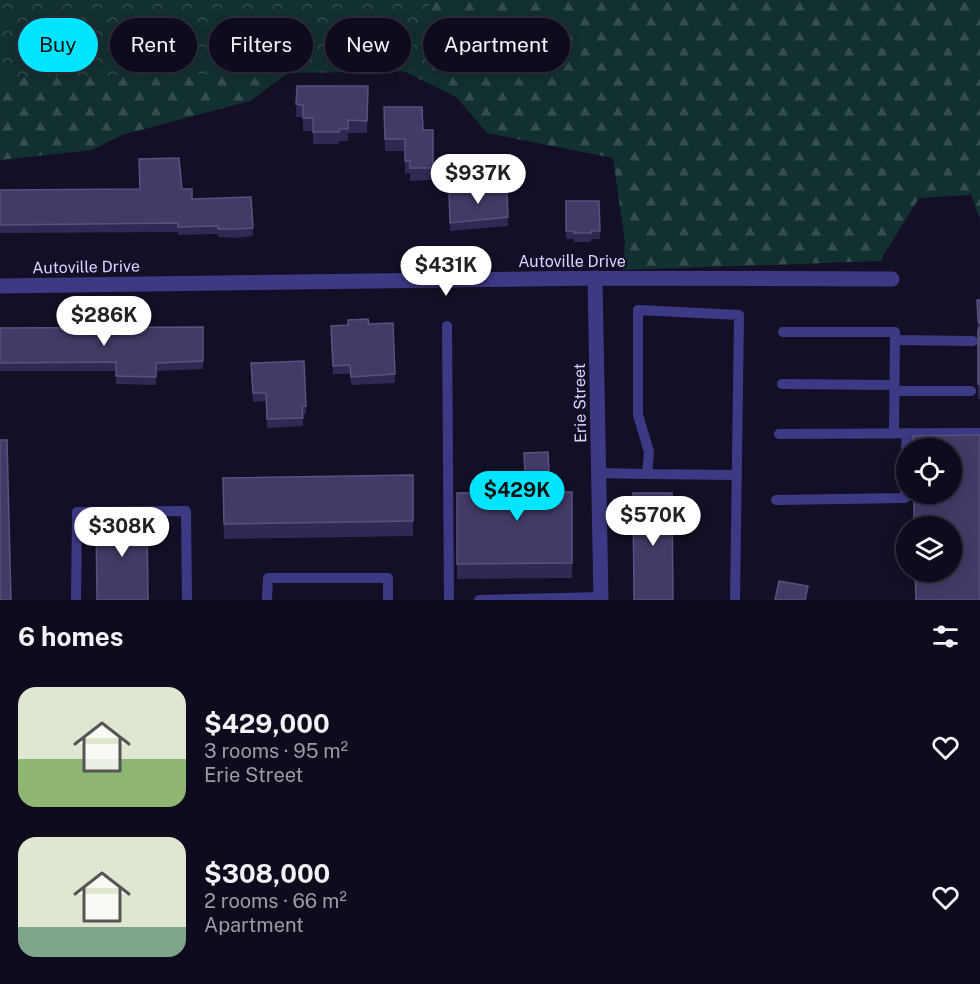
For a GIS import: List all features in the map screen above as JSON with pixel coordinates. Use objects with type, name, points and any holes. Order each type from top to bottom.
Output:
[{"type":"street","name":"Autoville Drive","points":[[0,286],[596,278],[892,279]]},
{"type":"street","name":"Erie Street","points":[[596,278],[601,598]]},
{"type":"lane","points":[[647,474],[649,452],[638,415],[638,310],[739,315],[735,600]]},
{"type":"lane","points":[[447,326],[449,600]]},
{"type":"lane","points":[[783,332],[895,332],[894,434]]},
{"type":"lane","points":[[895,340],[973,341]]},
{"type":"lane","points":[[782,384],[971,391]]},
{"type":"lane","points":[[907,433],[907,438]]},
{"type":"lane","points":[[779,434],[980,433]]},
{"type":"lane","points":[[599,473],[737,475]]},
{"type":"lane","points":[[776,500],[896,498]]},
{"type":"lane","points":[[75,600],[77,512],[186,511],[187,600]]},
{"type":"lane","points":[[267,600],[268,578],[388,578],[388,600]]},
{"type":"lane","points":[[479,600],[601,598]]},
{"type":"green space","points":[[0,0],[980,0],[980,219],[971,195],[919,198],[880,261],[623,270],[625,242],[613,158],[487,133],[456,97],[405,72],[411,72],[411,18],[325,18],[325,67],[313,68],[313,18],[209,18],[209,72],[290,72],[250,101],[122,135],[92,150],[0,160]]},
{"type":"green space","points":[[0,0],[429,0],[429,18],[423,18],[423,71],[411,71],[411,18],[325,18],[325,72],[358,72],[0,77]]},
{"type":"building","points":[[297,86],[368,86],[367,121],[348,120],[348,129],[339,129],[339,132],[313,132],[313,118],[303,118],[303,105],[296,104]]},
{"type":"building","points":[[384,107],[422,107],[423,130],[433,130],[433,168],[410,168],[410,161],[405,161],[405,139],[385,139]]},
{"type":"building","points":[[179,158],[182,189],[192,189],[192,199],[251,197],[253,228],[178,227],[178,223],[0,225],[0,190],[140,189],[139,159]]},
{"type":"building","points":[[507,190],[508,217],[450,223],[449,191]]},
{"type":"building","points":[[566,201],[599,201],[600,231],[574,233],[574,231],[566,231]]},
{"type":"building","points":[[977,300],[980,300],[980,324],[978,320]]},
{"type":"building","points":[[368,319],[369,324],[393,323],[395,374],[351,377],[350,365],[333,366],[331,326],[348,325],[348,320]]},
{"type":"building","points":[[980,326],[980,384],[978,384],[978,331]]},
{"type":"building","points":[[203,327],[203,361],[156,363],[156,377],[116,376],[116,362],[0,363],[0,328]]},
{"type":"building","points":[[304,361],[306,406],[302,406],[303,418],[267,419],[266,393],[253,393],[251,363]]},
{"type":"building","points":[[980,435],[980,600],[916,600],[915,582],[962,582],[962,516],[914,516],[914,504],[962,504],[962,438],[913,438],[913,436]]},
{"type":"building","points":[[0,440],[7,440],[11,600],[0,600]]},
{"type":"building","points":[[548,452],[550,492],[572,492],[572,563],[457,564],[457,493],[526,492],[524,453]]},
{"type":"building","points":[[413,475],[413,521],[224,524],[223,478]]},
{"type":"building","points":[[633,493],[672,493],[673,600],[634,600]]},
{"type":"building","points":[[147,515],[148,600],[97,600],[96,516]]},
{"type":"building","points":[[779,581],[808,586],[805,600],[775,600]]}]
